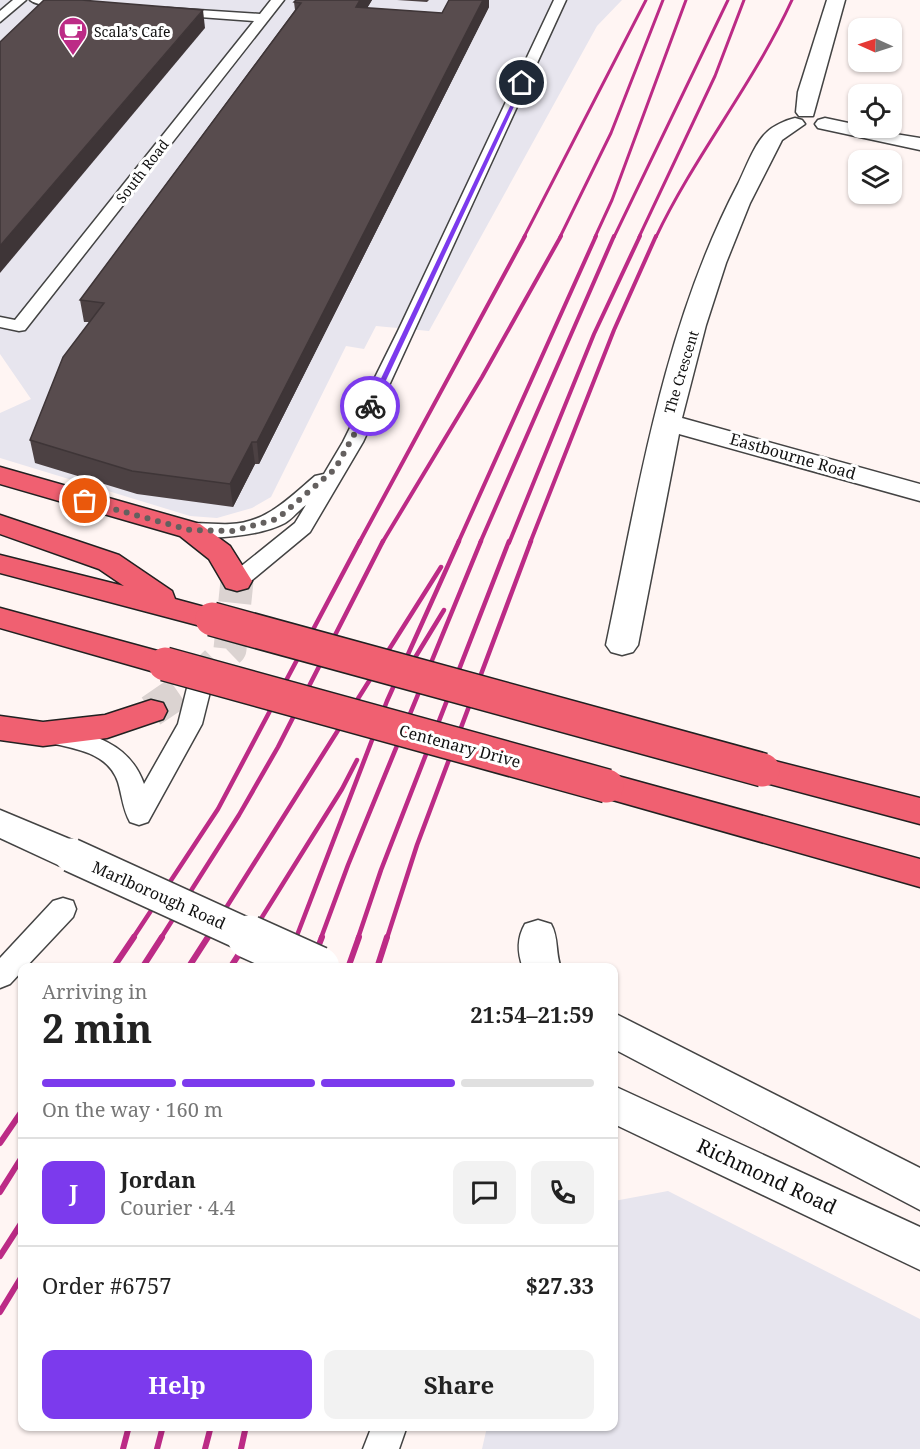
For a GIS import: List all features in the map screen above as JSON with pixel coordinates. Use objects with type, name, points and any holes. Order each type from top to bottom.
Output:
[{"type":"highway","points":[[0,475],[190,530],[220,553],[237,581]]},
{"type":"highway","points":[[0,524],[109,562],[176,609]]},
{"type":"highway","points":[[0,564],[176,609],[920,811]]},
{"type":"highway","name":"Centenary Drive","points":[[0,618],[920,873]]},
{"type":"highway","points":[[0,728],[43,734],[107,726],[152,711]]},
{"type":"street","points":[[836,0],[801,118],[824,117],[825,124],[920,144]]},
{"type":"street","name":"The Crescent","points":[[622,645],[666,422],[726,227],[774,136],[801,118]]},
{"type":"street","name":"Eastbourne Road","points":[[666,422],[920,493]]},
{"type":"street","name":"Marlborough Road","points":[[0,823],[307,963]]},
{"type":"street","points":[[618,1032],[920,1190]]},
{"type":"street","name":"Richmond Road","points":[[618,1106],[920,1249]]},
{"type":"lane","points":[[0,18],[20,0]]},
{"type":"lane","points":[[36,0],[84,4]]},
{"type":"lane","name":"South Road","points":[[0,322],[19,326],[278,0]]},
{"type":"lane","points":[[237,581],[303,527],[335,469],[353,442],[407,331],[560,0]]},
{"type":"lane","points":[[155,9],[263,18]]},
{"type":"lane","points":[[190,530],[233,531],[277,519],[335,469]]},
{"type":"lane","points":[[43,734],[90,742],[117,757],[134,787],[139,815],[190,724],[202,676]]},
{"type":"lane","points":[[0,976],[63,909]]},
{"type":"lane","points":[[381,1449],[388,1431]]},
{"type":"shaded area","points":[[0,0],[622,0],[597,26],[429,331],[376,326],[364,349],[346,346],[271,497],[252,508],[217,518],[190,516],[0,458],[0,413],[31,399],[0,354]]},
{"type":"shaded area","points":[[668,1191],[920,1319],[920,1449],[482,1449],[486,1431],[618,1431],[618,1200]]},
{"type":"building","points":[[44,0],[81,0],[203,10],[0,246],[0,42]]},
{"type":"building","points":[[296,0],[360,0],[356,7],[442,13],[449,0],[483,0],[257,442],[252,442],[230,484],[132,471],[30,440],[63,357],[104,303],[80,300],[301,3],[294,2]]},
{"type":"tunnel","points":[[151,711],[202,676],[230,649],[237,581]]},
{"type":"railway","points":[[524,237],[646,0]]},
{"type":"railway","points":[[560,237],[611,133],[663,0]]},
{"type":"railway","points":[[595,237],[612,200],[686,0]]},
{"type":"railway","points":[[614,237],[728,0]]},
{"type":"railway","points":[[639,237],[715,76],[744,0]]},
{"type":"railway","points":[[656,237],[688,177],[760,61],[792,0]]},
{"type":"railway","points":[[359,543],[525,236]]},
{"type":"railway","points":[[382,543],[482,377],[561,236]]},
{"type":"railway","points":[[458,543],[596,236]]},
{"type":"railway","points":[[480,543],[614,236]]},
{"type":"railway","points":[[509,543],[594,334],[640,236]]},
{"type":"railway","points":[[530,543],[614,330],[656,236]]},
{"type":"railway","points":[[133,938],[218,809],[360,541]]},
{"type":"railway","points":[[161,938],[239,815],[278,747],[383,541]]},
{"type":"railway","points":[[296,938],[387,701],[459,541]]},
{"type":"railway","points":[[321,938],[348,865],[481,541]]},
{"type":"railway","points":[[358,938],[381,870],[509,541]]},
{"type":"railway","points":[[387,938],[417,845],[531,541]]},
{"type":"railway","points":[[207,938],[441,567]]},
{"type":"railway","points":[[413,661],[444,610]]},
{"type":"railway","points":[[249,938],[342,789],[357,760]]},
{"type":"railway","points":[[116,963],[134,937]]},
{"type":"railway","points":[[145,963],[162,937]]},
{"type":"railway","points":[[191,963],[208,937]]},
{"type":"railway","points":[[233,963],[250,937]]},
{"type":"railway","points":[[287,963],[297,937]]},
{"type":"railway","points":[[312,963],[322,937]]},
{"type":"railway","points":[[350,963],[359,937]]},
{"type":"railway","points":[[379,963],[387,937]]},
{"type":"railway","points":[[0,1143],[18,1117]]},
{"type":"railway","points":[[0,1192],[18,1163]]},
{"type":"railway","points":[[0,1256],[18,1228]]},
{"type":"railway","points":[[0,1312],[18,1283]]},
{"type":"railway","points":[[123,1449],[128,1431]]},
{"type":"railway","points":[[157,1449],[162,1431]]},
{"type":"railway","points":[[205,1449],[210,1431]]},
{"type":"railway","points":[[241,1449],[245,1431]]},
{"type":"way so far","points":[[85,501],[190,530],[233,531],[277,519],[335,469],[353,442],[370,406]]},
{"type":"place","name":"Scala’s Cafe","points":[[73,56]]},
{"type":"route","points":[[370,406],[522,83]]}]
